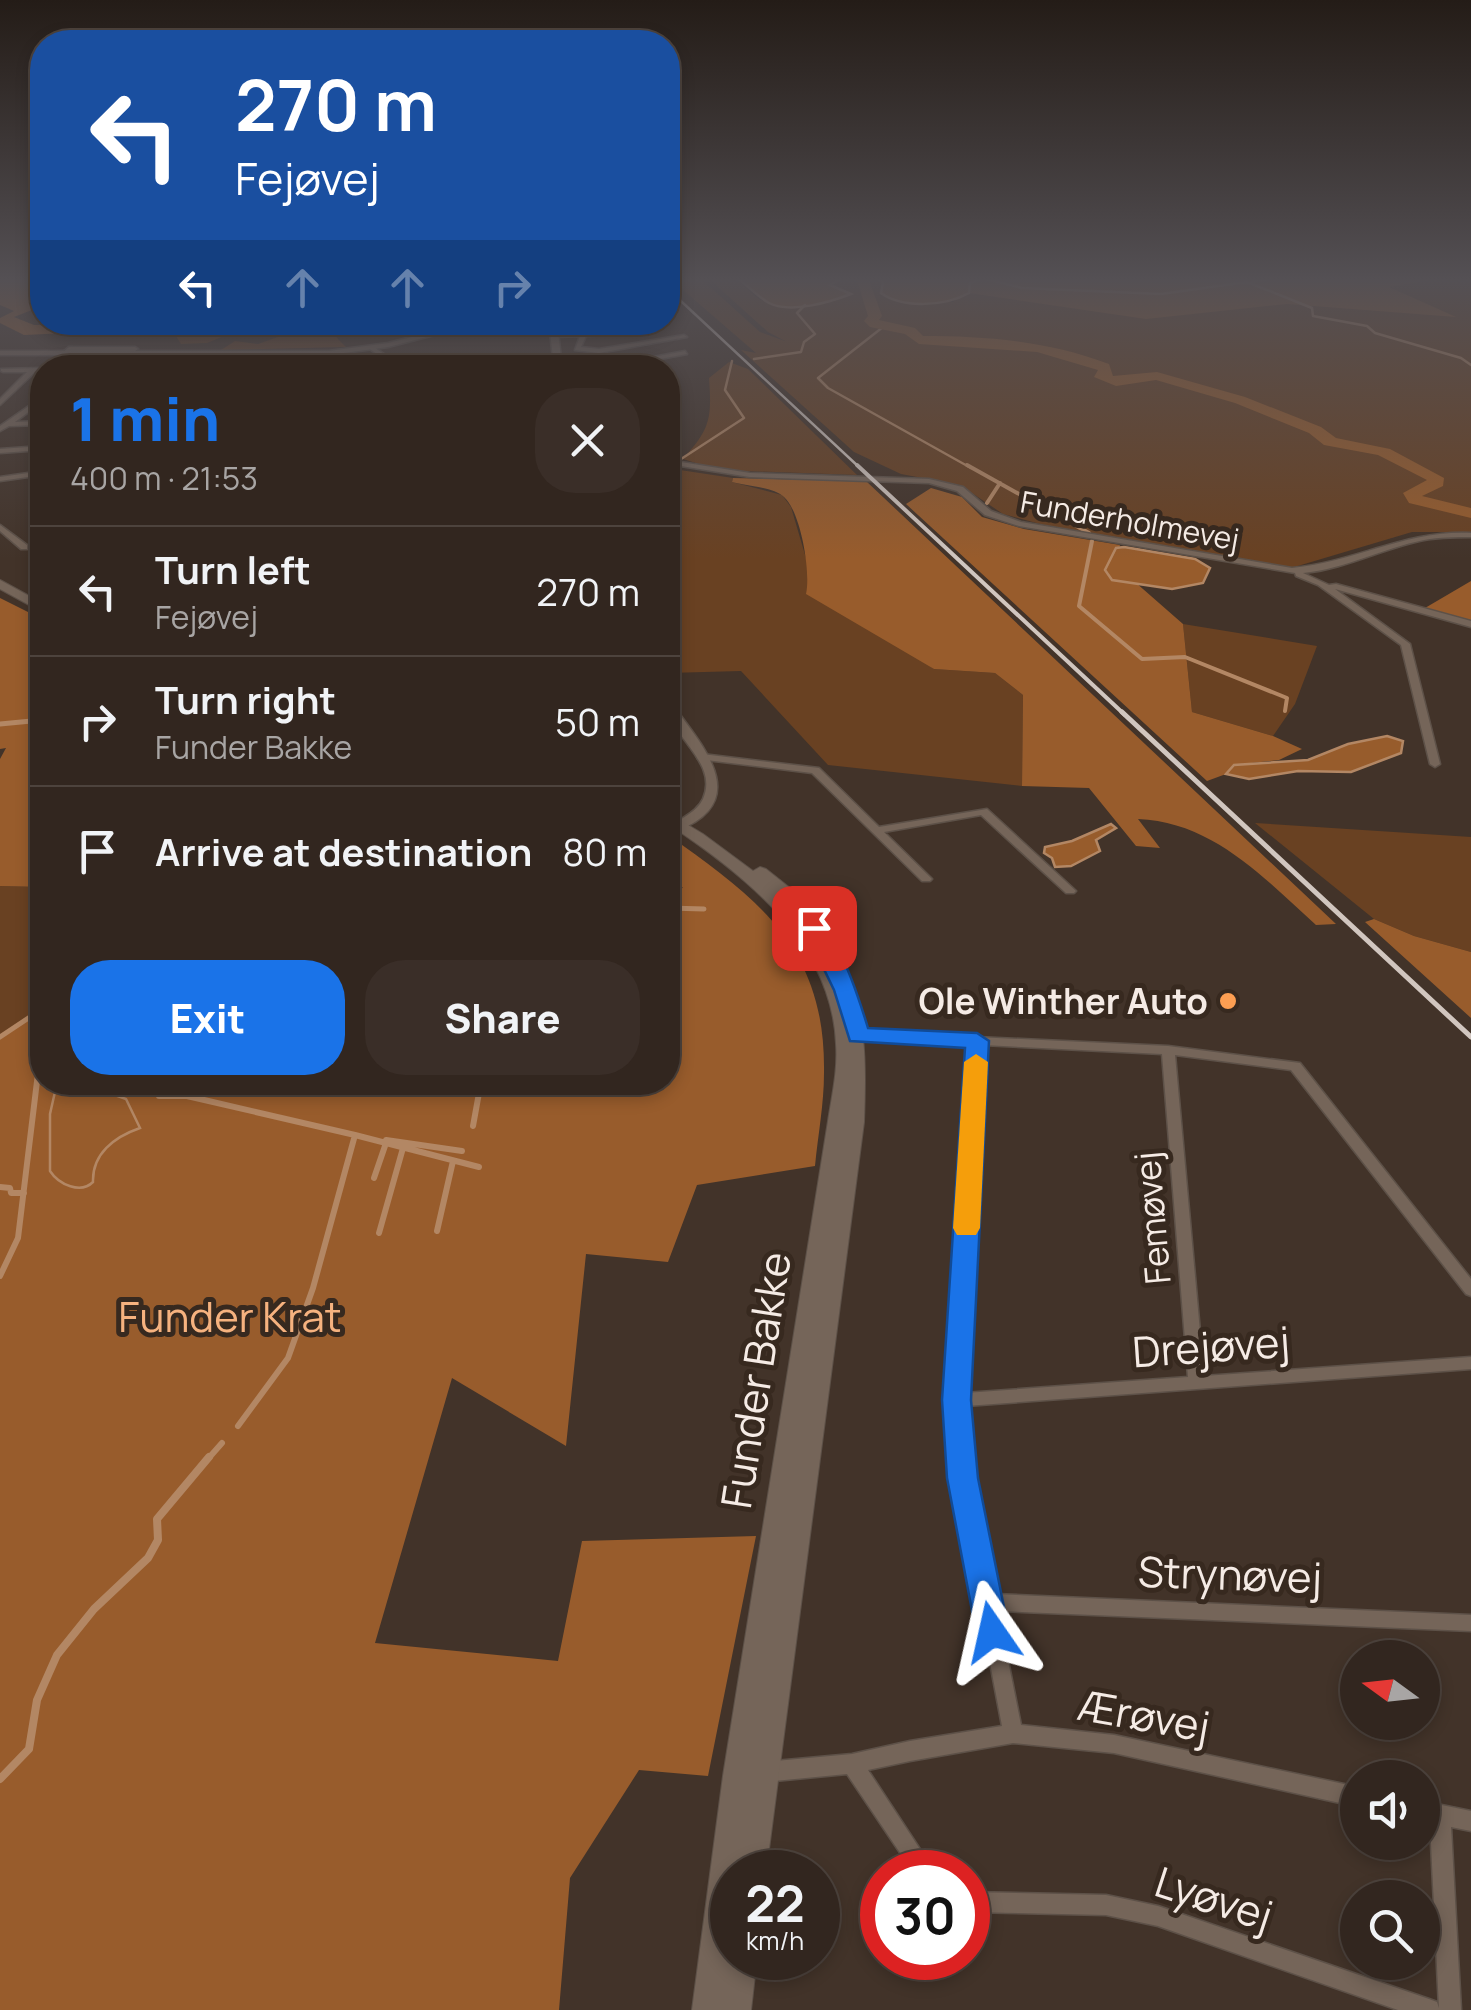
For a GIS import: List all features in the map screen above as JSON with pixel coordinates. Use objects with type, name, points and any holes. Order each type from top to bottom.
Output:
[{"type":"main road","points":[[0,584],[30,601]]},
{"type":"main road","name":"Funder Bakke","points":[[680,824],[762,887],[802,930],[852,1035],[854,1122],[755,1850]]},
{"type":"main road","name":"Funder Bakke","points":[[706,2010],[737,1776],[852,1035]]},
{"type":"main road","points":[[736,2010],[739,1980]]},
{"type":"street","points":[[0,404],[30,377]]},
{"type":"street","points":[[0,404],[30,406]]},
{"type":"street","points":[[3,427],[30,409]]},
{"type":"street","points":[[3,427],[30,424]]},
{"type":"street","points":[[0,451],[30,449]]},
{"type":"street","name":"Funderholmevej","points":[[680,464],[742,474],[930,480],[960,489],[988,512],[1019,524],[1292,571],[1314,570],[1430,534],[1471,535]]},
{"type":"street","points":[[0,479],[30,475]]},
{"type":"street","points":[[0,528],[23,542]]},
{"type":"street","points":[[1292,571],[1321,583],[1471,624]]},
{"type":"street","points":[[1321,583],[1405,644],[1434,764]]},
{"type":"street","points":[[680,724],[712,773],[714,790],[708,806],[680,821]]},
{"type":"street","points":[[702,757],[815,770],[926,879]]},
{"type":"street","points":[[878,830],[983,812],[1070,890]]},
{"type":"street","points":[[852,1035],[1168,1050],[1296,1066],[1471,1290]]},
{"type":"street","points":[[977,1041],[957,1400],[962,1478],[1013,1734]]},
{"type":"street","name":"Femøvej","points":[[1168,1050],[1196,1381]]},
{"type":"street","name":"Drejøvej","points":[[957,1400],[1471,1363]]},
{"type":"street","name":"Strynøvej","points":[[986,1602],[1471,1623]]},
{"type":"street","name":"Ærøvej","points":[[737,1776],[852,1764],[910,1750],[1013,1734],[1114,1744],[1340,1793]]},
{"type":"street","points":[[852,1764],[909,1850]]},
{"type":"street","points":[[1440,1815],[1471,1820]]},
{"type":"street","points":[[1436,1860],[1450,2010]]},
{"type":"street","name":"Lyøvej","points":[[990,1902],[1106,1905],[1158,1916],[1429,2010]]},
{"type":"shaded area","points":[[718,371],[750,371],[857,475],[718,470],[683,459],[707,423],[709,378]]},
{"type":"shaded area","points":[[764,371],[1471,371],[1471,532],[1412,532],[1291,568],[1044,525],[1003,514],[960,485],[901,474],[854,452]]},
{"type":"shaded area","points":[[680,470],[733,478],[732,482],[782,495],[791,507],[811,575],[934,669],[995,673],[1023,695],[1022,786],[828,765],[741,671],[680,673]]},
{"type":"shaded area","points":[[1116,548],[1195,559],[1210,568],[1203,583],[1172,589],[1112,580],[1105,570]]},
{"type":"shaded area","points":[[1183,624],[1317,646],[1295,704],[1273,736],[1192,712]]},
{"type":"shaded area","points":[[1387,736],[1403,741],[1401,753],[1351,772],[1298,771],[1249,779],[1226,774],[1234,765],[1308,760],[1348,744]]},
{"type":"shaded area","points":[[1255,823],[1471,837],[1471,952],[1414,936],[1374,919]]},
{"type":"shaded area","points":[[1111,824],[1116,828],[1096,840],[1100,851],[1071,866],[1055,867],[1052,858],[1044,853],[1045,847],[1072,841]]},
{"type":"shaded area","points":[[0,886],[30,887],[30,1017],[0,1037]]},
{"type":"shaded area","points":[[54,1095],[115,1095],[126,1099],[140,1128],[106,1148],[96,1163],[93,1182],[76,1187],[64,1184],[50,1171],[50,1114]]},
{"type":"green space","points":[[733,478],[866,481],[1336,924],[1316,925],[1236,856],[1190,830],[1138,819],[1160,848],[1136,846],[1089,788],[1022,786],[1023,695],[995,673],[934,669],[806,594],[803,543],[790,505],[779,494],[732,482]]},
{"type":"green space","points":[[931,488],[962,497],[982,517],[1024,529],[1120,545],[1109,577],[1135,582],[1183,624],[1192,712],[1273,736],[1302,749],[1279,760],[1233,765],[1226,774],[1207,781],[906,504]]},
{"type":"green space","points":[[1471,581],[1471,621],[1425,608]]},
{"type":"green space","points":[[0,598],[30,613],[30,887],[0,886],[0,759],[6,748],[0,749]]},
{"type":"green space","name":"Funder Krat","points":[[680,844],[758,906],[800,960],[822,1030],[824,1085],[815,1166],[697,1185],[668,1262],[586,1254],[566,1446],[452,1378],[375,1643],[558,1661],[582,1541],[756,1536],[708,1776],[639,1770],[570,1878],[559,2010],[0,2010],[0,1037],[30,1017],[30,1095],[680,1095]]},
{"type":"green space","points":[[1374,919],[1414,936],[1471,952],[1471,1018],[1365,922]]},
{"type":"waterway","points":[[680,460],[744,418],[725,390],[730,371]]},
{"type":"waterway","points":[[827,371],[818,378],[828,388],[971,468]]},
{"type":"waterway","points":[[1106,371],[1101,377],[1109,380],[1123,382],[1157,376],[1240,400],[1315,430],[1330,442],[1384,452],[1436,478],[1437,482],[1412,493],[1415,499],[1471,513]]},
{"type":"waterway","points":[[967,465],[1000,483]]},
{"type":"waterway","points":[[987,503],[1000,483]]},
{"type":"waterway","points":[[1000,483],[1089,533]]},
{"type":"waterway","points":[[1092,541],[1079,606],[1142,659],[1185,657],[1287,698],[1285,711]]},
{"type":"waterway","points":[[0,724],[30,721]]},
{"type":"waterway","points":[[680,908],[704,909]]},
{"type":"waterway","points":[[0,1037],[30,1017]]},
{"type":"waterway","points":[[23,1193],[35,1095]]},
{"type":"waterway","points":[[473,1126],[479,1095]]},
{"type":"waterway","points":[[159,1096],[187,1096],[355,1135]]},
{"type":"waterway","points":[[238,1426],[288,1358],[313,1288],[355,1135]]},
{"type":"waterway","points":[[355,1135],[386,1143]]},
{"type":"waterway","points":[[386,1140],[462,1151]]},
{"type":"waterway","points":[[374,1178],[386,1143]]},
{"type":"waterway","points":[[386,1143],[479,1167]]},
{"type":"waterway","points":[[379,1233],[403,1148]]},
{"type":"waterway","points":[[437,1231],[453,1161]]},
{"type":"waterway","points":[[0,1187],[10,1188],[11,1193],[23,1193]]},
{"type":"waterway","points":[[0,1276],[18,1238],[23,1193]]},
{"type":"waterway","points":[[207,1460],[222,1443]]},
{"type":"waterway","points":[[0,1779],[29,1749],[37,1700],[57,1655],[94,1609],[148,1558],[158,1540],[157,1519],[209,1457]]},
{"type":"railway","points":[[756,371],[860,468]]},
{"type":"railway","points":[[857,465],[1125,715]]},
{"type":"railway","points":[[1122,712],[1471,1037]]},
{"type":"slow traffic","points":[[967,1228],[976,1062]]},
{"type":"place","name":"Ole Winther Auto","points":[[1228,1001]]},
{"type":"route","points":[[814,928],[846,990],[858,1036],[977,1041],[957,1400],[962,1478],[992,1632]]}]
